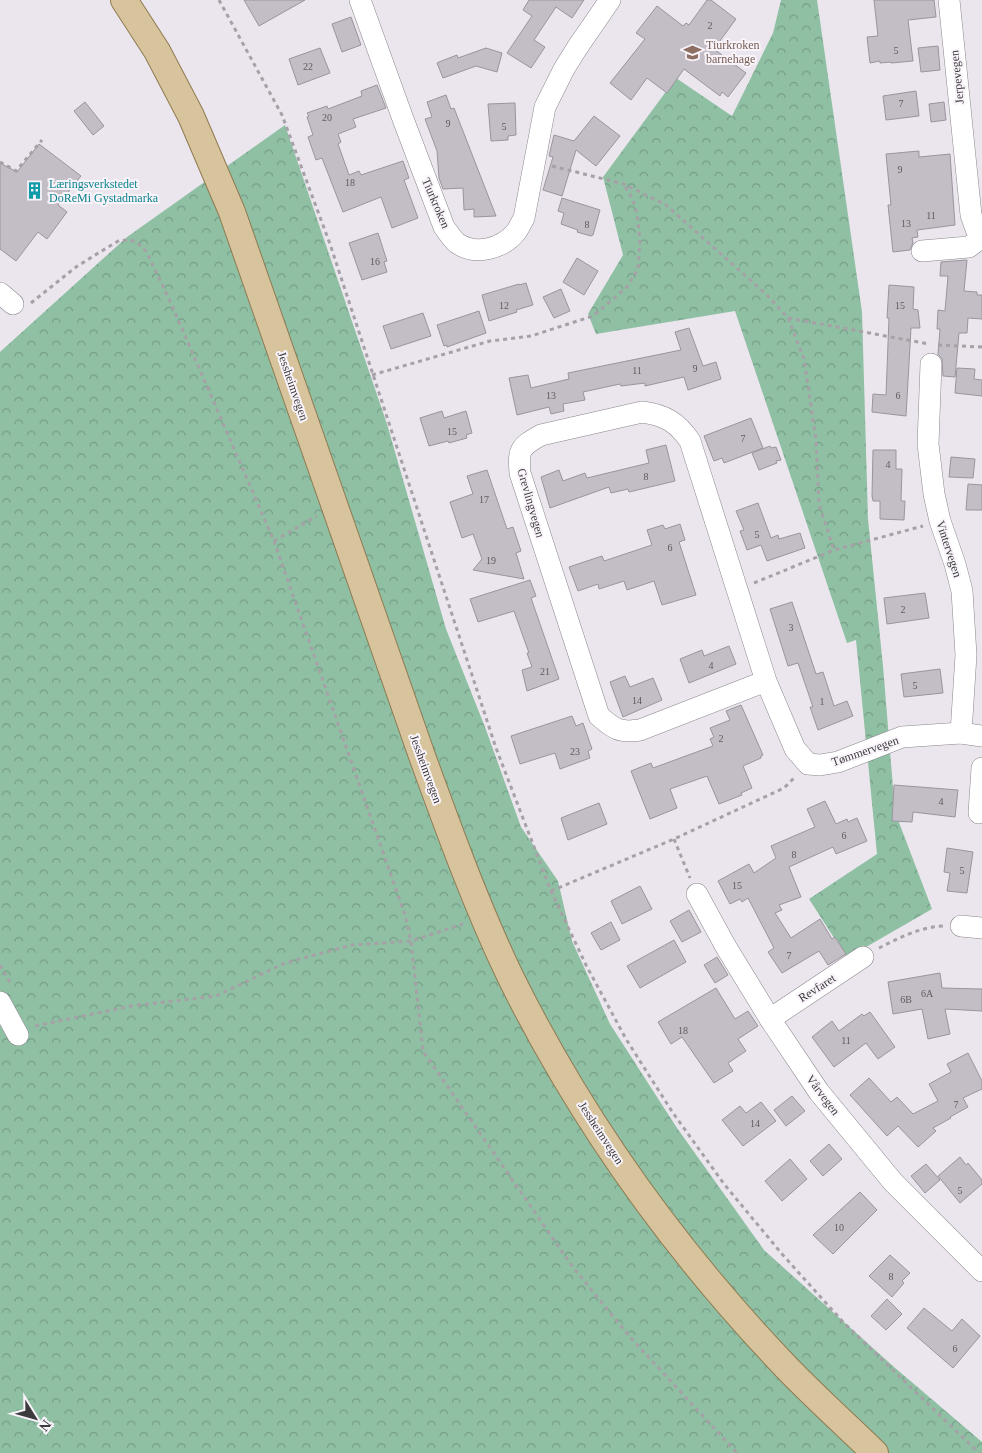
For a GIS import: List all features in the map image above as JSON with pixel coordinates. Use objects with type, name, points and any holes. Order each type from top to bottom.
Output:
[{"type":"main road","name":"Jessheimvegen","points":[[124,0],[157,51],[206,148],[238,229],[422,756],[483,918],[510,976],[558,1065],[602,1136],[644,1198],[689,1256],[738,1313],[788,1368],[875,1453]]},
{"type":"street","name":"Tiurkroken","points":[[360,0],[444,227],[456,242],[472,250],[487,249],[500,244],[515,233],[524,218],[545,107],[572,55],[610,0]]},
{"type":"street","name":"Jerpevegen","points":[[949,0],[973,155],[971,215],[976,229],[982,237]]},
{"type":"street","points":[[922,251],[970,247],[982,237]]},
{"type":"street","name":"Vintervegen","points":[[931,364],[928,444],[934,494],[940,521],[962,591],[966,655],[960,733]]},
{"type":"street","name":"Grevlingvegen","points":[[766,681],[640,730],[625,732],[612,728],[598,716],[520,472],[518,455],[526,443],[541,434],[642,412],[656,414],[669,419],[682,428],[690,441],[766,681],[795,749],[808,764]]},
{"type":"street","name":"Tømmervegen","points":[[808,764],[820,765],[838,762],[902,738],[960,733],[982,736]]},
{"type":"street","points":[[979,813],[982,768]]},
{"type":"street","name":"Vårvegen","points":[[697,894],[726,947],[770,1019],[819,1092],[894,1182],[982,1271]]},
{"type":"street","name":"Revfaret","points":[[770,1019],[863,957]]},
{"type":"street","points":[[0,1002],[18,1035]]},
{"type":"path","points":[[220,0],[282,116],[330,244],[496,748],[551,890],[586,965],[626,1039],[673,1113],[724,1184],[782,1254],[843,1322],[980,1453]]},
{"type":"path","points":[[0,162],[16,171],[42,140]]},
{"type":"path","points":[[534,162],[624,184],[666,205],[766,294],[788,318],[804,359],[816,440],[819,504],[834,550]]},
{"type":"path","points":[[372,375],[490,341],[531,336],[593,316],[627,287],[638,269],[640,240],[637,214],[633,200],[624,184]]},
{"type":"path","points":[[7,298],[22,310],[76,268],[120,240],[134,241],[146,251],[170,301],[274,541],[405,915],[411,940],[423,1051],[572,1266],[630,1337],[737,1453]]},
{"type":"path","points":[[788,318],[933,345],[982,347]]},
{"type":"path","points":[[274,541],[334,506]]},
{"type":"path","points":[[737,590],[834,550],[940,521]]},
{"type":"path","points":[[551,890],[674,839],[784,788],[808,764]]},
{"type":"path","points":[[674,839],[697,894]]},
{"type":"path","points":[[18,1035],[34,1026],[131,1006],[216,996],[285,963],[352,945],[411,940],[483,918]]},
{"type":"path","points":[[863,957],[898,938],[930,926],[972,927]]},
{"type":"green space","points":[[781,0],[817,0],[862,312],[868,519],[895,812],[932,909],[847,958],[809,899],[877,854],[856,640],[847,643],[735,311],[596,334],[588,314],[623,255],[603,177],[676,78],[732,116],[773,33]]},
{"type":"green space","points":[[285,125],[387,424],[446,629],[485,727],[521,827],[558,881],[572,941],[610,1024],[677,1128],[764,1250],[894,1367],[982,1442],[982,1453],[0,1453],[0,352],[127,237]]},
{"type":"building","points":[[244,0],[305,0],[259,26]]},
{"type":"building","points":[[529,0],[584,0],[572,18],[556,7],[534,40],[545,47],[531,68],[507,53],[532,16],[523,10]]},
{"type":"building","points":[[707,0],[711,0],[736,19],[714,49],[746,73],[728,97],[722,92],[720,96],[684,69],[667,93],[647,78],[631,100],[610,83],[645,39],[636,33],[657,6],[683,26],[686,23],[689,25]]},
{"type":"building","points":[[874,0],[934,0],[936,17],[908,20],[913,61],[880,63],[880,61],[870,63],[867,37],[878,36]]},
{"type":"building","points":[[351,17],[361,45],[342,52],[332,24]]},
{"type":"building","points":[[938,46],[940,70],[921,72],[918,48]]},
{"type":"building","points":[[320,48],[330,73],[298,85],[289,59]]},
{"type":"building","points":[[486,48],[502,53],[497,72],[476,66],[443,78],[437,63],[457,55],[458,58]]},
{"type":"building","points":[[377,85],[386,108],[353,119],[356,127],[338,134],[341,142],[338,144],[349,175],[359,171],[361,175],[403,161],[409,178],[404,180],[418,218],[392,228],[381,197],[343,212],[322,158],[316,160],[308,137],[313,135],[307,113],[327,106],[328,109],[362,96],[361,91]]},
{"type":"building","points":[[916,91],[919,116],[886,120],[883,96]]},
{"type":"building","points":[[446,95],[451,109],[454,108],[496,216],[474,217],[474,209],[464,210],[463,188],[443,189],[439,178],[437,151],[425,119],[432,117],[427,102]]},
{"type":"building","points":[[85,102],[104,126],[93,135],[74,111]]},
{"type":"building","points":[[944,102],[946,120],[931,122],[929,104]]},
{"type":"building","points":[[515,103],[516,135],[508,136],[508,140],[491,141],[488,104]]},
{"type":"building","points":[[594,116],[620,136],[596,166],[576,150],[562,196],[543,190],[553,157],[549,156],[554,135],[574,141]]},
{"type":"building","name":"Læringsverkstedet DoReMi Gystadmarka","points":[[39,144],[81,176],[58,205],[67,212],[47,239],[38,232],[16,261],[0,249],[0,163],[17,172]]},
{"type":"building","points":[[919,151],[919,157],[950,154],[955,225],[917,230],[918,237],[912,238],[913,243],[910,250],[893,252],[888,205],[891,205],[886,154]]},
{"type":"building","points":[[562,198],[600,210],[593,235],[577,232],[578,230],[561,224],[564,213],[558,211]]},
{"type":"building","points":[[378,233],[387,261],[384,262],[387,272],[362,280],[349,243]]},
{"type":"building","points":[[577,258],[598,271],[584,295],[563,282]]},
{"type":"building","points":[[967,260],[964,291],[977,292],[977,295],[982,295],[982,319],[968,318],[967,333],[959,333],[955,377],[943,376],[942,359],[938,354],[940,329],[937,329],[938,310],[945,311],[948,276],[940,276],[941,262]]},
{"type":"building","points":[[526,283],[533,305],[489,321],[482,295]]},
{"type":"building","points":[[889,285],[914,287],[913,309],[918,310],[920,328],[911,328],[906,416],[872,412],[873,394],[886,395]]},
{"type":"building","points":[[561,289],[570,311],[554,318],[543,297]]},
{"type":"building","points":[[479,311],[486,333],[447,347],[447,345],[444,346],[437,325]]},
{"type":"building","points":[[423,313],[431,336],[391,349],[383,326]]},
{"type":"building","points":[[689,328],[703,366],[716,362],[721,379],[688,390],[684,377],[645,386],[645,383],[621,386],[620,384],[583,392],[585,400],[563,404],[564,411],[551,414],[549,407],[517,415],[509,378],[528,375],[531,388],[569,379],[568,373],[681,350],[675,332]]},
{"type":"building","points":[[957,368],[975,369],[974,379],[982,380],[982,396],[955,393]]},
{"type":"building","points":[[442,411],[444,418],[466,411],[472,433],[466,435],[467,438],[429,446],[420,418]]},
{"type":"building","points":[[751,418],[763,448],[724,463],[722,458],[714,461],[704,436]]},
{"type":"building","points":[[666,445],[675,481],[629,492],[628,489],[611,493],[609,487],[550,508],[541,477],[559,470],[563,481],[585,473],[587,478],[649,463],[646,450]]},
{"type":"building","points":[[770,446],[771,448],[776,447],[781,460],[759,470],[752,453]]},
{"type":"building","points":[[873,450],[896,450],[896,469],[902,469],[901,501],[905,501],[904,520],[880,519],[880,501],[873,501],[872,496]]},
{"type":"building","points":[[951,457],[975,459],[973,478],[949,477]]},
{"type":"building","points":[[487,470],[507,529],[513,527],[521,551],[516,553],[524,579],[473,570],[482,559],[473,534],[462,538],[450,502],[473,494],[467,476]]},
{"type":"building","points":[[968,484],[982,485],[982,510],[966,510]]},
{"type":"building","points":[[758,503],[771,538],[778,535],[779,539],[800,533],[805,548],[767,561],[761,545],[747,550],[740,531],[744,530],[736,511]]},
{"type":"building","points":[[680,524],[685,540],[679,542],[696,595],[662,605],[654,581],[627,590],[624,581],[599,589],[598,584],[578,591],[569,567],[602,556],[604,561],[652,545],[647,530],[663,525],[665,529]]},
{"type":"building","points":[[530,580],[536,596],[531,598],[559,679],[527,691],[522,670],[532,667],[514,611],[478,622],[470,599]]},
{"type":"building","points":[[925,593],[929,618],[887,624],[884,598]]},
{"type":"building","points":[[792,602],[816,674],[823,672],[834,706],[847,701],[853,716],[818,730],[810,707],[813,707],[798,663],[788,666],[770,609]]},
{"type":"building","points":[[729,646],[736,664],[689,683],[680,659],[702,650],[704,656]]},
{"type":"building","points":[[940,669],[943,693],[904,697],[901,674]]},
{"type":"building","points":[[625,676],[630,687],[653,678],[662,700],[623,717],[610,682]]},
{"type":"building","points":[[741,705],[763,755],[761,758],[743,766],[752,788],[741,793],[742,795],[719,804],[707,776],[670,789],[677,808],[650,819],[631,771],[651,763],[653,768],[713,746],[710,739],[714,737],[710,728],[730,720],[726,711]]},
{"type":"building","points":[[572,716],[576,726],[583,723],[592,749],[588,751],[590,758],[560,769],[555,753],[520,764],[511,736]]},
{"type":"building","points":[[894,785],[958,790],[955,817],[913,812],[912,822],[892,821]]},
{"type":"building","points":[[825,801],[836,824],[847,819],[848,822],[857,818],[867,841],[836,854],[833,847],[789,867],[801,897],[779,905],[782,910],[775,913],[791,938],[820,919],[832,939],[835,937],[846,954],[828,965],[819,951],[782,973],[768,952],[774,948],[748,898],[742,902],[740,899],[730,904],[718,881],[749,864],[754,873],[776,858],[771,846],[815,827],[807,809]]},
{"type":"building","points":[[599,803],[607,824],[568,840],[561,818]]},
{"type":"building","points":[[947,848],[973,852],[967,893],[947,891],[950,873],[944,872]]},
{"type":"building","points":[[640,886],[652,909],[622,924],[611,901]]},
{"type":"building","points":[[689,910],[701,932],[682,942],[670,921]]},
{"type":"building","points":[[611,922],[620,940],[601,950],[591,933]]},
{"type":"building","points":[[674,940],[686,962],[640,988],[627,966]]},
{"type":"building","points":[[717,957],[728,975],[715,983],[704,965]]},
{"type":"building","points":[[940,973],[942,988],[982,989],[982,1011],[945,1009],[950,1034],[928,1039],[922,1009],[893,1014],[888,982]]},
{"type":"building","points":[[716,988],[735,1019],[748,1011],[758,1026],[738,1039],[746,1051],[728,1063],[733,1071],[714,1083],[682,1037],[671,1044],[658,1022]]},
{"type":"building","points":[[870,1012],[895,1047],[878,1059],[866,1043],[834,1067],[812,1037],[832,1021],[839,1031],[862,1014],[864,1016]]},
{"type":"building","points":[[968,1053],[982,1081],[982,1089],[963,1098],[968,1107],[933,1128],[936,1131],[918,1147],[898,1126],[887,1136],[850,1095],[869,1078],[891,1102],[897,1097],[913,1114],[938,1101],[929,1084],[951,1072],[947,1064]]},
{"type":"building","points":[[792,1096],[805,1111],[786,1126],[774,1110]]},
{"type":"building","points":[[761,1102],[776,1121],[743,1146],[722,1120],[740,1106],[746,1113]]},
{"type":"building","points":[[829,1144],[842,1159],[823,1176],[810,1161]]},
{"type":"building","points":[[960,1157],[966,1165],[968,1163],[982,1180],[982,1184],[960,1203],[938,1176]]},
{"type":"building","points":[[790,1159],[807,1179],[782,1201],[765,1181]]},
{"type":"building","points":[[926,1164],[940,1180],[925,1193],[911,1176]]},
{"type":"building","points":[[860,1192],[877,1210],[833,1254],[813,1235]]},
{"type":"building","points":[[890,1255],[910,1273],[902,1281],[904,1283],[892,1297],[869,1276]]},
{"type":"building","points":[[887,1299],[902,1314],[886,1330],[871,1316]]},
{"type":"building","points":[[924,1308],[952,1331],[962,1319],[980,1336],[953,1368],[907,1328]]},
{"type":"place","name":"Tiurkroken barnehage","points":[[692,52]]},
{"type":"place","name":"Læringsverkstedet DoReMi Gystadmarka","points":[[35,191]]}]
